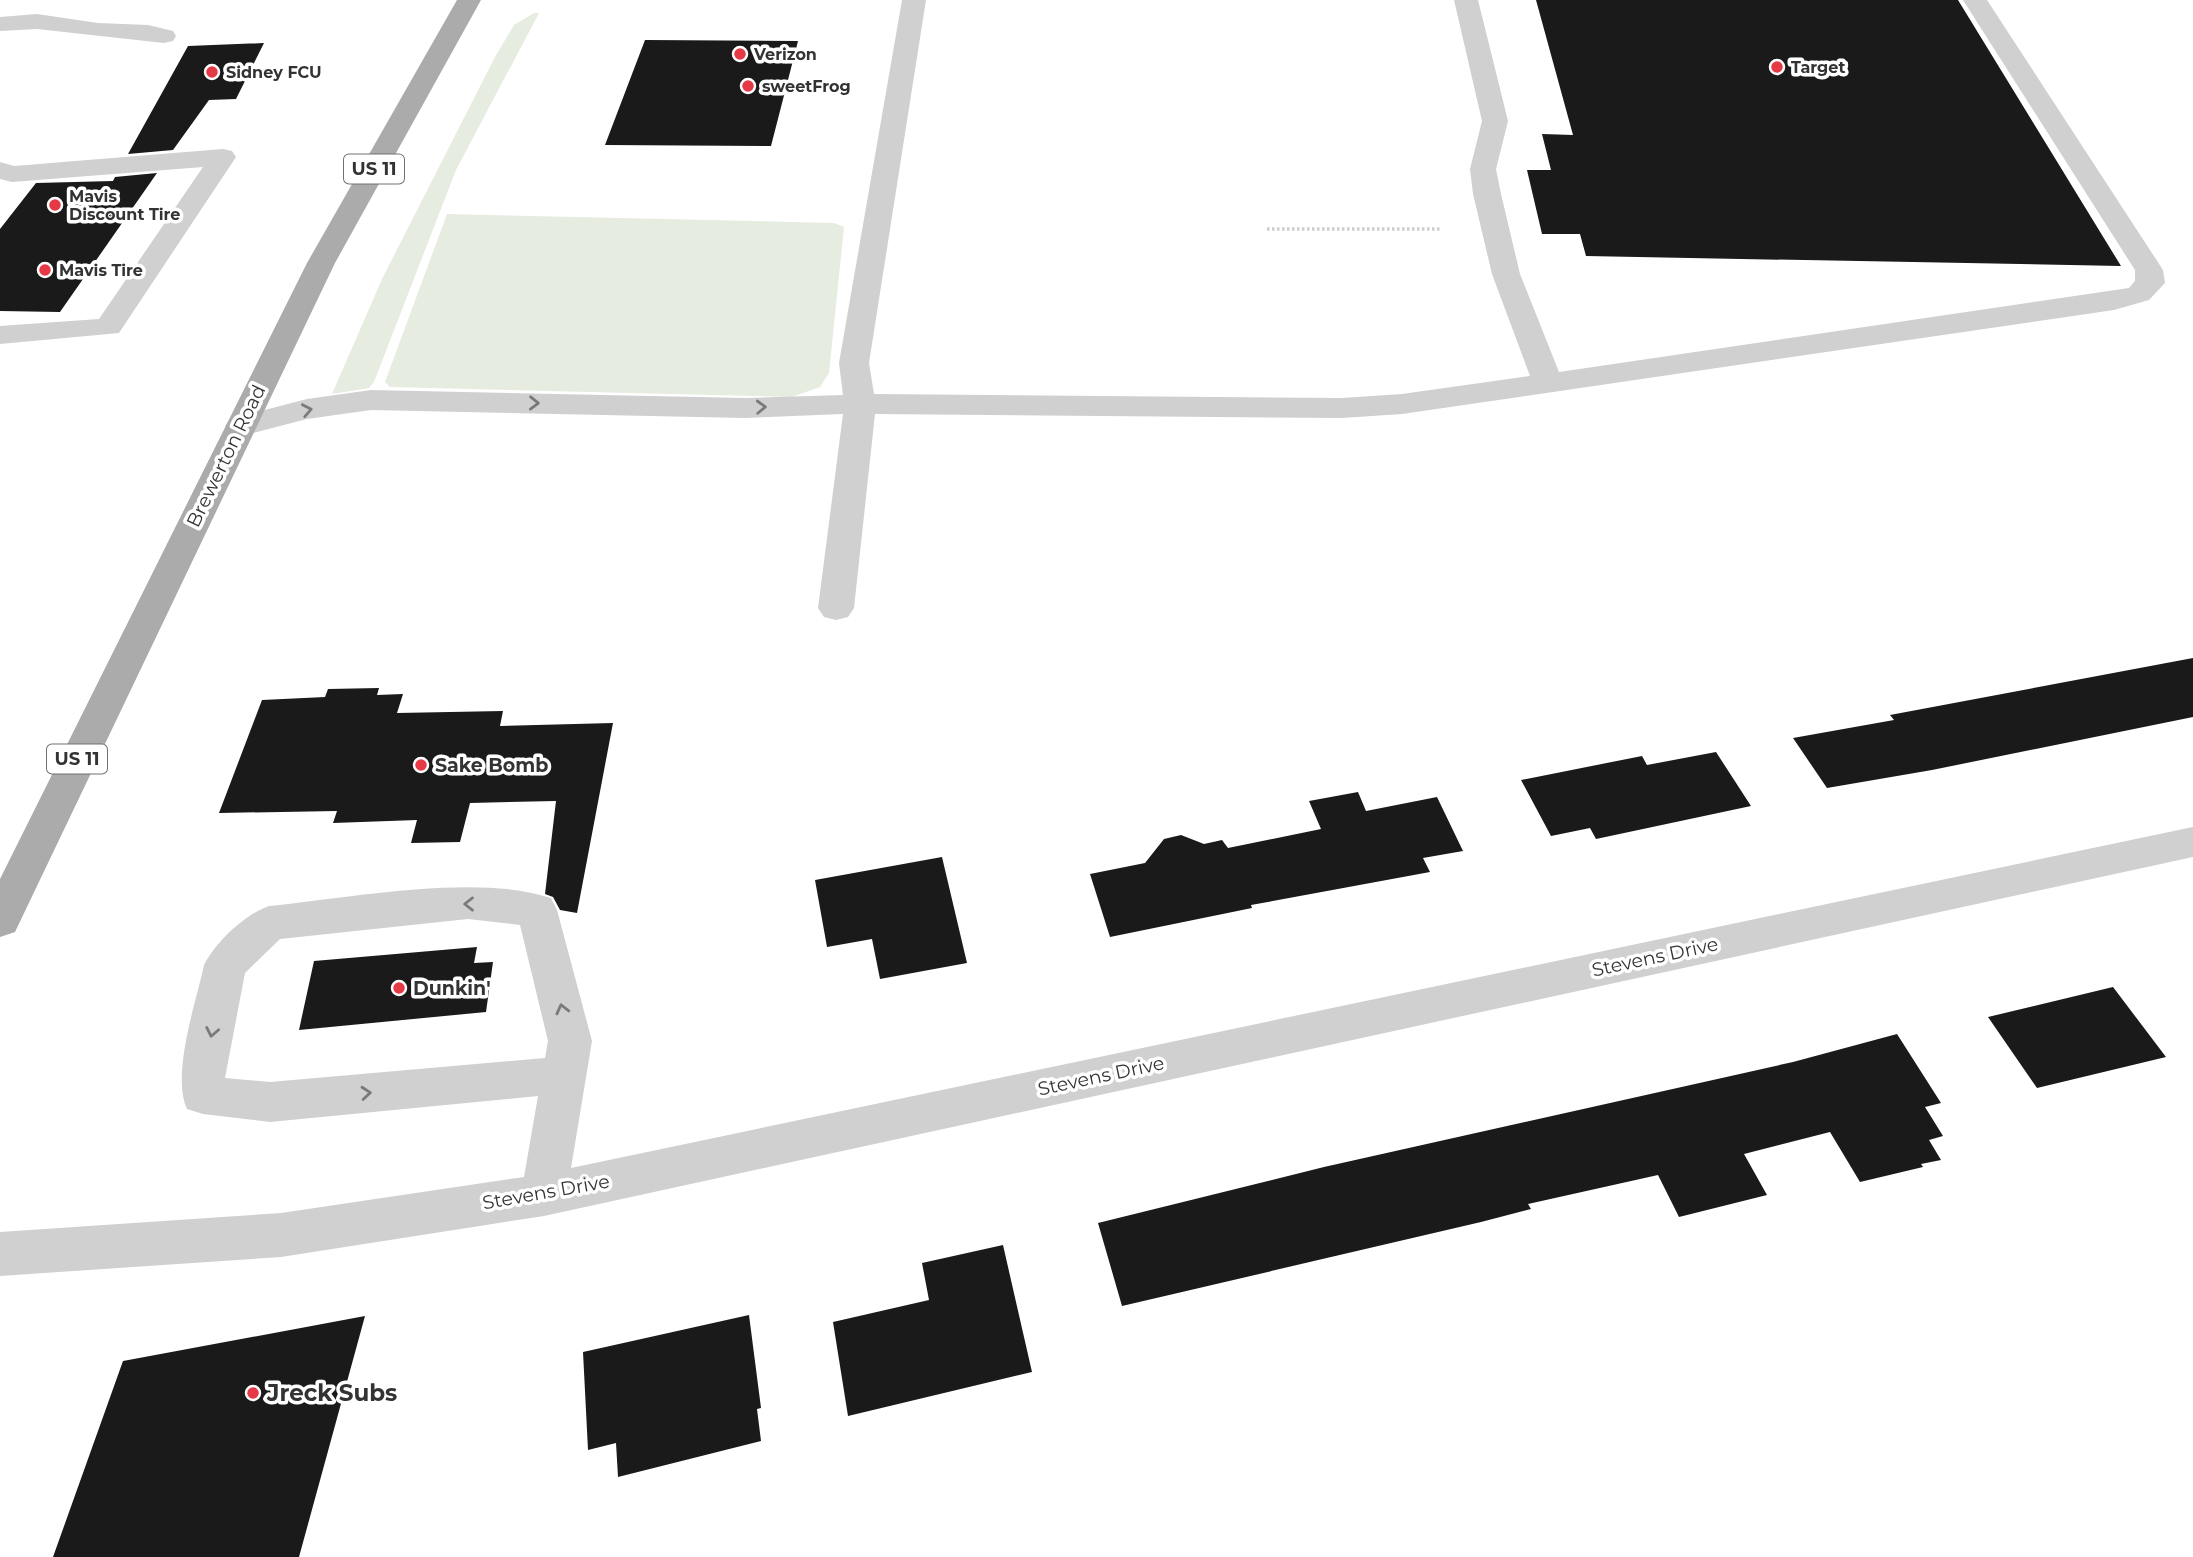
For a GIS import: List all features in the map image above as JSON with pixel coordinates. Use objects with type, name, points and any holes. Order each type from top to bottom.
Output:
[{"type":"main road","name":"Brewerton Road","points":[[0,920],[321,263],[468,0]]},
{"type":"street","points":[[836,608],[860,404],[854,363],[908,23],[914,0]]},
{"type":"street","points":[[1466,0],[1495,121],[1483,169],[1487,194],[1506,274],[1547,381]]},
{"type":"street","points":[[241,426],[307,409],[371,400],[745,408],[860,404],[1342,408],[1402,404],[2114,301],[2139,294],[2150,283],[2150,270],[1975,0]]},
{"type":"street","points":[[0,24],[19,19],[151,32],[164,36]]},
{"type":"street","points":[[0,42],[12,34],[40,27],[75,26]]},
{"type":"street","points":[[0,335],[108,327],[223,158],[4,179]]},
{"type":"street","name":"Stevens Drive","points":[[0,1254],[281,1235],[544,1195],[2193,842]]},
{"type":"street","points":[[544,1195],[570,1041],[537,910],[468,903],[269,923],[225,965],[203,1076],[203,1095],[270,1102],[564,1075]]},
{"type":"path","points":[[1267,229],[1442,229]]},
{"type":"shaded area","points":[[534,13],[539,13],[456,170],[374,382],[369,388],[332,394],[382,279],[495,57],[514,25]]},
{"type":"shaded area","points":[[447,214],[834,223],[844,227],[829,373],[820,387],[792,397],[390,387],[385,382]]},
{"type":"building","name":"Target","points":[[1536,0],[1958,0],[2121,266],[1586,256],[1580,234],[1542,234],[1527,170],[1551,170],[1542,134],[1573,135]]},
{"type":"building","points":[[645,40],[798,41],[771,146],[605,145]]},
{"type":"building","points":[[264,43],[236,99],[209,100],[173,150],[128,154],[188,46]]},
{"type":"building","name":"Mavis Tire","points":[[157,173],[60,312],[0,311],[0,229],[36,183],[113,181],[115,177]]},
{"type":"building","points":[[2193,658],[2193,717],[1932,770],[1827,788],[1793,738],[1894,720],[1890,715]]},
{"type":"building","name":"Sake Bomb","points":[[379,688],[377,695],[403,694],[397,713],[503,711],[500,726],[613,723],[577,913],[560,910],[553,897],[545,894],[556,801],[470,803],[460,842],[411,843],[417,820],[333,823],[337,811],[219,813],[262,700],[325,697],[328,689]]},
{"type":"building","points":[[1716,752],[1751,806],[1596,839],[1590,828],[1551,836],[1521,780],[1642,756],[1647,765]]},
{"type":"building","points":[[1358,792],[1366,811],[1437,797],[1463,851],[1423,858],[1430,872],[1251,905],[1252,908],[1110,937],[1090,874],[1145,863],[1164,839],[1181,835],[1204,844],[1222,840],[1228,848],[1321,829],[1309,801]]},
{"type":"building","points":[[942,857],[967,963],[880,979],[872,939],[827,947],[815,880]]},
{"type":"building","name":"Dunkin'","points":[[477,947],[474,963],[493,962],[486,1012],[299,1030],[314,961]]},
{"type":"building","points":[[2113,987],[2166,1057],[2037,1088],[1988,1017]]},
{"type":"building","points":[[1897,1034],[1941,1103],[1925,1107],[1943,1136],[1929,1140],[1941,1160],[1921,1164],[1923,1167],[1860,1182],[1830,1132],[1744,1154],[1767,1195],[1679,1217],[1658,1175],[1528,1204],[1531,1209],[1481,1222],[1122,1306],[1098,1223],[1324,1167],[1793,1062]]},
{"type":"building","points":[[1003,1245],[1032,1372],[848,1416],[833,1322],[929,1300],[922,1263]]},
{"type":"building","points":[[749,1315],[761,1408],[757,1409],[761,1441],[618,1477],[616,1443],[588,1450],[583,1352]]},
{"type":"building","points":[[365,1316],[299,1557],[53,1557],[123,1361]]},
{"type":"place","name":"Verizon","points":[[740,54]]},
{"type":"place","name":"Target","points":[[1777,67]]},
{"type":"place","name":"Sidney FCU","points":[[212,72]]},
{"type":"place","name":"sweetFrog","points":[[748,86]]},
{"type":"place","name":"Mavis Discount Tire","points":[[55,205]]},
{"type":"place","name":"Mavis Tire","points":[[45,270]]},
{"type":"place","name":"Sake Bomb","points":[[421,765]]},
{"type":"place","name":"Dunkin'","points":[[399,988]]},
{"type":"place","name":"Jreck Subs","points":[[253,1393]]}]
